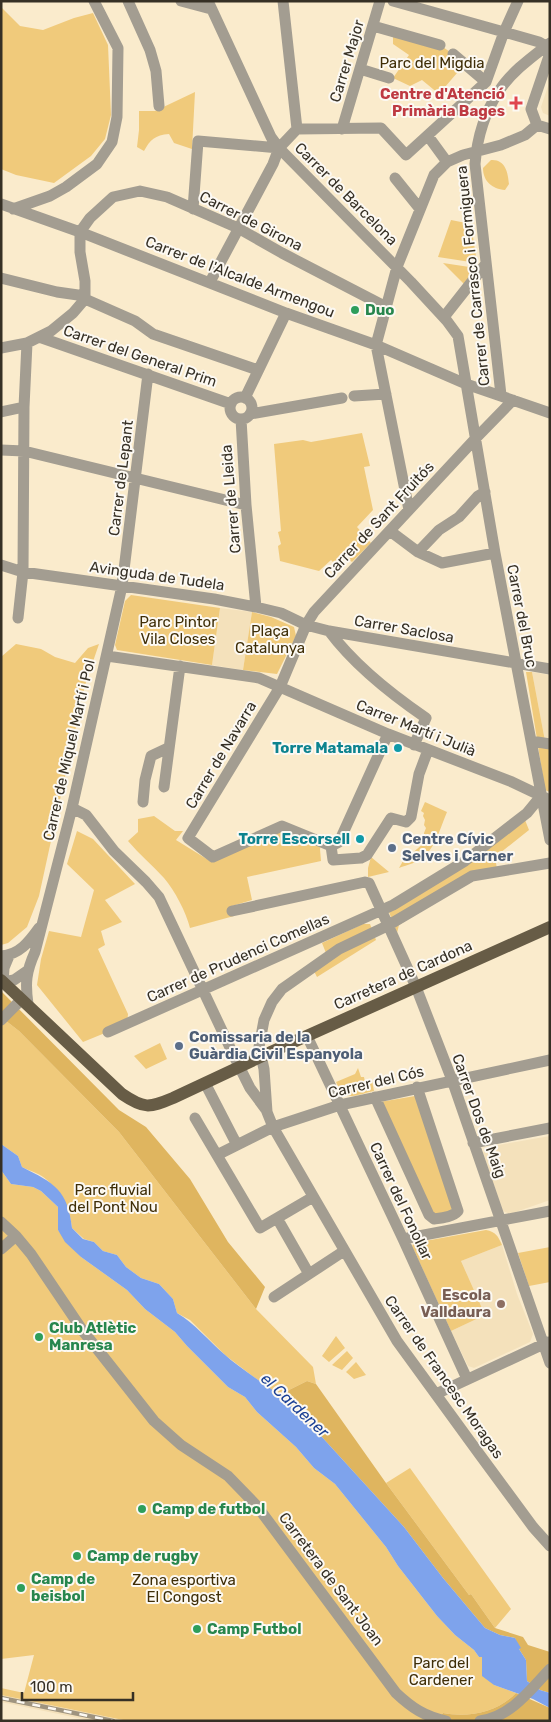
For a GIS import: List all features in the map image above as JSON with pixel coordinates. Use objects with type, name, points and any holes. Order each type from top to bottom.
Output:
[{"type":"main road","name":"Carretera de Cardona","points":[[2,981],[107,1080],[133,1101],[145,1106],[158,1104],[550,927]]},
{"type":"street","points":[[13,209],[50,196],[66,187],[97,164],[112,142],[117,118],[116,72],[118,48],[94,1]]},
{"type":"street","points":[[128,1],[150,50],[156,71],[159,106]]},
{"type":"street","points":[[181,1],[210,5]]},
{"type":"street","points":[[283,1],[297,129]]},
{"type":"street","name":"Carrer Major","points":[[342,129],[380,1]]},
{"type":"street","points":[[393,1],[548,44],[549,56],[531,109],[537,126],[550,128]]},
{"type":"street","points":[[210,282],[273,164],[279,148],[297,129],[381,128],[406,156],[486,82],[504,32],[518,1]]},
{"type":"street","name":"Carrer de Barcelona","points":[[210,5],[271,136],[279,148],[397,267],[444,317],[458,336],[468,398]]},
{"type":"street","points":[[373,26],[440,45]]},
{"type":"street","name":"Carrer de Carrasco i Formiguera","points":[[501,395],[485,265],[475,164],[476,152],[483,124],[499,90],[518,69],[548,44]]},
{"type":"street","points":[[453,54],[486,82]]},
{"type":"street","points":[[360,69],[389,78]]},
{"type":"street","name":"Carrer de Carrasco i Formiguera","points":[[476,152],[501,145],[525,135],[537,126]]},
{"type":"street","points":[[428,136],[447,162]]},
{"type":"street","points":[[193,209],[198,141],[279,148]]},
{"type":"street","points":[[409,510],[376,345],[397,267],[434,175],[447,162],[476,152]]},
{"type":"street","points":[[395,178],[420,208]]},
{"type":"street","name":"Carrer de Girona","points":[[80,232],[90,218],[114,197],[140,191],[167,197],[238,228],[386,307]]},
{"type":"street","name":"Carrer de l'Alcalde Armengou","points":[[1,204],[80,232],[376,345],[466,384],[550,413]]},
{"type":"street","points":[[1,348],[27,343],[51,331],[72,313],[85,298],[85,281],[80,252],[80,232]]},
{"type":"street","points":[[444,317],[485,265]]},
{"type":"street","points":[[1,278],[85,298],[136,321],[153,334],[258,370]]},
{"type":"street","points":[[245,398],[286,312]]},
{"type":"street","name":"Carrer del General Prim","points":[[39,337],[231,404]]},
{"type":"street","points":[[18,618],[23,572],[24,407],[27,343]]},
{"type":"street","name":"Carrer de Lepant","points":[[122,586],[148,374]]},
{"type":"street","points":[[354,396],[386,394]]},
{"type":"street","points":[[245,416],[252,410],[250,403],[245,398],[237,398],[231,404],[230,410],[233,415],[245,416],[342,398]]},
{"type":"street","name":"Carrer del Bruc","points":[[468,398],[516,664],[531,741],[545,798],[550,840]]},
{"type":"street","name":"Carrer de Sant Fruitós","points":[[306,625],[314,612],[513,400]]},
{"type":"street","points":[[1,412],[24,407]]},
{"type":"street","name":"Carrer de Lleida","points":[[245,416],[246,505],[256,607]]},
{"type":"street","points":[[1,450],[24,451],[246,505]]},
{"type":"street","points":[[418,552],[439,530],[459,517],[478,496],[485,492]]},
{"type":"street","points":[[390,531],[418,552],[442,563],[495,553]]},
{"type":"street","name":"Avinguda de Tudela","points":[[1,565],[23,572],[256,607],[280,613],[306,625]]},
{"type":"street","name":"Carrer de Miquel Martí i Pol","points":[[25,1002],[27,971],[35,952],[72,808],[122,586]]},
{"type":"street","points":[[280,687],[306,625]]},
{"type":"street","name":"Carrer Saclosa","points":[[306,625],[329,631],[516,664]]},
{"type":"street","points":[[329,631],[343,650],[369,674],[426,718],[414,745]]},
{"type":"street","name":"Carrer Martí i Julià","points":[[107,656],[259,678],[414,745],[512,782],[545,798]]},
{"type":"street","points":[[516,664],[550,670]]},
{"type":"street","points":[[164,787],[180,666]]},
{"type":"street","name":"Carrer de Navarra","points":[[280,687],[188,838],[213,857],[282,826],[331,846]]},
{"type":"street","points":[[388,734],[338,842],[331,846],[333,860],[361,858],[367,855],[391,818],[406,822],[411,817],[419,774],[428,750]]},
{"type":"street","points":[[531,741],[550,744]]},
{"type":"street","points":[[143,802],[145,780],[151,756],[168,748]]},
{"type":"street","name":"Carrer de Prudenci Comellas","points":[[108,1032],[381,911],[408,897],[465,861],[545,798]]},
{"type":"street","name":"Carrer de Francesc Moragas","points":[[72,808],[86,815],[114,851],[159,897],[239,1067],[250,1088],[268,1112]]},
{"type":"street","name":"Carrer de Francesc Moragas","points":[[550,863],[472,876],[388,926],[339,949],[282,989],[272,1002],[264,1020],[259,1047],[266,1055],[264,1069],[268,1112],[272,1127],[344,1251],[397,1341],[480,1456],[533,1527],[550,1546]]},
{"type":"street","name":"Carrer Dos de Maig","points":[[232,911],[365,882],[369,883],[416,987],[452,1080],[500,1220],[546,1343],[550,1363]]},
{"type":"street","name":"Carrer de Miquel Martí i Pol","points":[[2,981],[5,956],[25,946],[43,920]]},
{"type":"street","points":[[2,981],[14,980],[27,971]]},
{"type":"street","points":[[1,1020],[25,1002]]},
{"type":"street","name":"Carrer del Fonollar","points":[[307,1036],[467,1379]]},
{"type":"street","name":"Carrer del Cós","points":[[217,1155],[272,1127],[340,1105],[550,1060]]},
{"type":"street","points":[[205,1083],[237,1145]]},
{"type":"street","points":[[375,1097],[429,1215],[434,1219],[441,1218],[458,1211],[417,1087]]},
{"type":"street","points":[[195,1118],[260,1228],[313,1197]]},
{"type":"street","points":[[473,1142],[550,1128]]},
{"type":"street","points":[[403,1239],[550,1211]]},
{"type":"street","points":[[277,1218],[310,1274]]},
{"type":"street","name":"Carretera de Sant Joan","points":[[1,1222],[31,1254],[83,1331],[154,1421],[181,1445],[228,1476],[257,1506],[396,1693],[407,1703],[429,1717],[446,1721]]},
{"type":"street","points":[[1,1249],[16,1236]]},
{"type":"street","points":[[274,1297],[344,1251]]},
{"type":"street","points":[[436,1394],[546,1343]]},
{"type":"street","points":[[480,1721],[502,1714],[516,1705],[550,1669]]},
{"type":"shaded area","points":[[550,80],[550,116],[543,113],[541,107]]},
{"type":"shaded area","points":[[220,608],[252,612],[243,670],[212,665]]},
{"type":"shaded area","points":[[532,672],[550,675],[550,742],[545,741]]},
{"type":"shaded area","points":[[1,991],[119,1110],[146,1127],[190,1179],[228,1242],[265,1287],[256,1309],[119,1132],[19,1031],[1,1017]]},
{"type":"shaded area","points":[[550,1136],[550,1200],[510,1214],[503,1211],[483,1153],[487,1147]]},
{"type":"shaded area","name":"Escola Valldaura","points":[[502,1245],[517,1294],[533,1334],[530,1342],[474,1368],[468,1366],[451,1331],[485,1315],[461,1261]]},
{"type":"shaded area","points":[[307,1381],[316,1384],[386,1483],[495,1628],[523,1637],[528,1645],[550,1652],[550,1693],[540,1690],[527,1681],[526,1660],[515,1638],[500,1635],[485,1628],[404,1527],[321,1436],[284,1400],[287,1391]]},
{"type":"shaded area","points":[[516,1693],[550,1708],[550,1721],[437,1721],[443,1713],[463,1715],[492,1709],[509,1700]]},
{"type":"shaded area","points":[[1,1695],[128,1721],[92,1721],[1,1702]]},
{"type":"green space","points":[[1,7],[20,26],[43,30],[93,13],[108,45],[111,115],[105,139],[91,156],[54,183],[16,175],[1,169]]},
{"type":"green space","name":"Parc del Migdia","points":[[393,34],[440,45],[453,54],[463,66],[439,94],[422,80],[410,86],[393,78],[409,55],[393,44]]},
{"type":"green space","points":[[195,92],[192,149],[174,143],[169,134],[154,139],[144,151],[137,147],[139,111],[155,111]]},
{"type":"green space","points":[[491,160],[500,162],[505,167],[509,184],[505,190],[489,184],[483,173],[483,168]]},
{"type":"green space","points":[[451,220],[471,224],[477,263],[438,257]]},
{"type":"green space","points":[[443,263],[476,268],[464,284]]},
{"type":"green space","points":[[362,433],[370,466],[364,467],[373,510],[357,527],[371,543],[352,562],[347,558],[341,563],[345,566],[341,570],[331,560],[319,571],[280,561],[278,546],[281,544],[278,532],[281,531],[274,444],[303,440],[311,442]]},
{"type":"green space","name":"Parc Pintor Vila Closes","points":[[131,595],[220,608],[212,665],[117,650],[115,645],[125,601]]},
{"type":"green space","name":"Plaça Catalunya","points":[[252,612],[271,617],[294,627],[296,636],[277,674],[243,670]]},
{"type":"green space","points":[[16,644],[41,649],[55,657],[75,663],[88,648],[99,644],[85,685],[39,896],[27,927],[8,943],[1,945],[1,657]]},
{"type":"green space","points":[[526,672],[532,672],[545,741],[537,739]]},
{"type":"green space","points":[[538,746],[549,747],[550,792],[545,790]]},
{"type":"green space","points":[[425,802],[447,812],[432,846],[425,856],[416,862],[399,868],[403,861],[424,843],[426,828],[424,825],[424,813],[421,811]]},
{"type":"green space","points":[[154,816],[175,831],[183,831],[176,840],[210,861],[281,829],[321,845],[321,861],[247,877],[252,900],[232,906],[234,916],[190,928],[183,909],[168,883],[128,841],[138,832],[138,819]]},
{"type":"green space","points":[[525,820],[529,830],[495,857],[498,875],[472,879],[399,925],[397,933],[389,912]]},
{"type":"green space","points":[[77,831],[93,839],[135,884],[105,900],[122,922],[101,931],[105,945],[98,949],[128,1014],[127,1024],[83,1042],[37,985],[41,959],[49,931],[81,937],[94,890],[67,864]]},
{"type":"green space","points":[[371,857],[389,872],[368,877]]},
{"type":"green space","points":[[363,924],[370,924],[376,940],[317,977],[314,971],[326,953],[322,943]]},
{"type":"green space","name":"Parc fluvial del Pont Nou","points":[[1,1017],[19,1031],[119,1132],[256,1309],[313,1367],[316,1384],[307,1381],[287,1391],[284,1400],[225,1355],[190,1320],[177,1313],[173,1299],[159,1284],[141,1278],[126,1267],[117,1255],[103,1251],[94,1242],[84,1239],[72,1228],[67,1207],[57,1190],[39,1174],[22,1167],[18,1156],[1,1144]]},
{"type":"green space","points":[[160,1043],[167,1059],[146,1069],[134,1056]]},
{"type":"green space","points":[[358,1068],[365,1082],[372,1081],[374,1091],[351,1096],[343,1093],[336,1082],[355,1074]]},
{"type":"green space","points":[[415,1096],[453,1204],[451,1212],[435,1216],[380,1102]]},
{"type":"green space","name":"Zona esportiva El Congost","points":[[1,1170],[11,1184],[33,1187],[41,1191],[58,1207],[58,1230],[81,1257],[127,1290],[145,1309],[175,1332],[228,1387],[245,1397],[257,1412],[296,1447],[314,1468],[335,1484],[386,1547],[398,1566],[437,1616],[455,1635],[474,1650],[479,1657],[482,1656],[494,1685],[516,1693],[509,1700],[492,1709],[473,1714],[443,1713],[437,1721],[128,1721],[1,1695],[1,1688],[24,1693],[34,1655],[1,1659]]},
{"type":"green space","points":[[486,1230],[496,1235],[502,1245],[461,1261],[485,1315],[451,1331],[412,1246],[414,1243]]},
{"type":"green space","points":[[550,1247],[550,1282],[529,1286],[518,1253]]},
{"type":"green space","points":[[336,1336],[345,1348],[329,1362],[322,1356]]},
{"type":"green space","points":[[347,1351],[353,1358],[342,1370],[332,1365]]},
{"type":"green space","points":[[356,1362],[366,1375],[354,1379],[346,1372]]},
{"type":"green space","points":[[410,1468],[511,1609],[495,1628],[386,1483]]},
{"type":"water","points":[[1,1144],[18,1156],[22,1167],[43,1178],[58,1189],[67,1205],[72,1228],[83,1239],[94,1242],[103,1251],[117,1255],[126,1267],[141,1278],[159,1284],[173,1299],[177,1313],[196,1327],[231,1360],[293,1407],[404,1527],[485,1628],[500,1635],[515,1638],[526,1660],[527,1681],[540,1690],[550,1693],[550,1708],[533,1699],[494,1685],[482,1676],[482,1657],[479,1657],[474,1650],[455,1635],[437,1616],[398,1566],[386,1547],[335,1484],[314,1468],[296,1447],[257,1412],[245,1397],[228,1387],[175,1332],[145,1309],[127,1290],[81,1257],[65,1242],[58,1230],[58,1207],[41,1191],[33,1187],[11,1184],[1,1170]]},
{"type":"railway","points":[[1,1698],[113,1721]]},
{"type":"place","name":"Centre d'Atenció Primària Bages","points":[[516,103]]},
{"type":"place","name":"Duo","points":[[355,310]]},
{"type":"place","name":"Torre Matamala","points":[[398,748]]},
{"type":"place","name":"Torre Escorsell","points":[[360,839]]},
{"type":"place","name":"Centre Cívic Selves i Carner","points":[[392,848]]},
{"type":"place","name":"Comissaria de la Guàrdia Civil Espanyola","points":[[179,1046]]},
{"type":"place","name":"Escola Valldaura","points":[[501,1304]]},
{"type":"place","name":"Club Atlètic Manresa","points":[[39,1337]]},
{"type":"place","name":"Camp de futbol","points":[[142,1509]]},
{"type":"place","name":"Camp de rugby","points":[[77,1556]]},
{"type":"place","name":"Camp de beisbol","points":[[21,1588]]},
{"type":"place","name":"Camp Futbol","points":[[197,1629]]},
{"type":"water label","name":"el Cardener","points":[[295,1405]]},
{"type":"park label","name":"Parc del Cardener","points":[[441,1672]]}]
